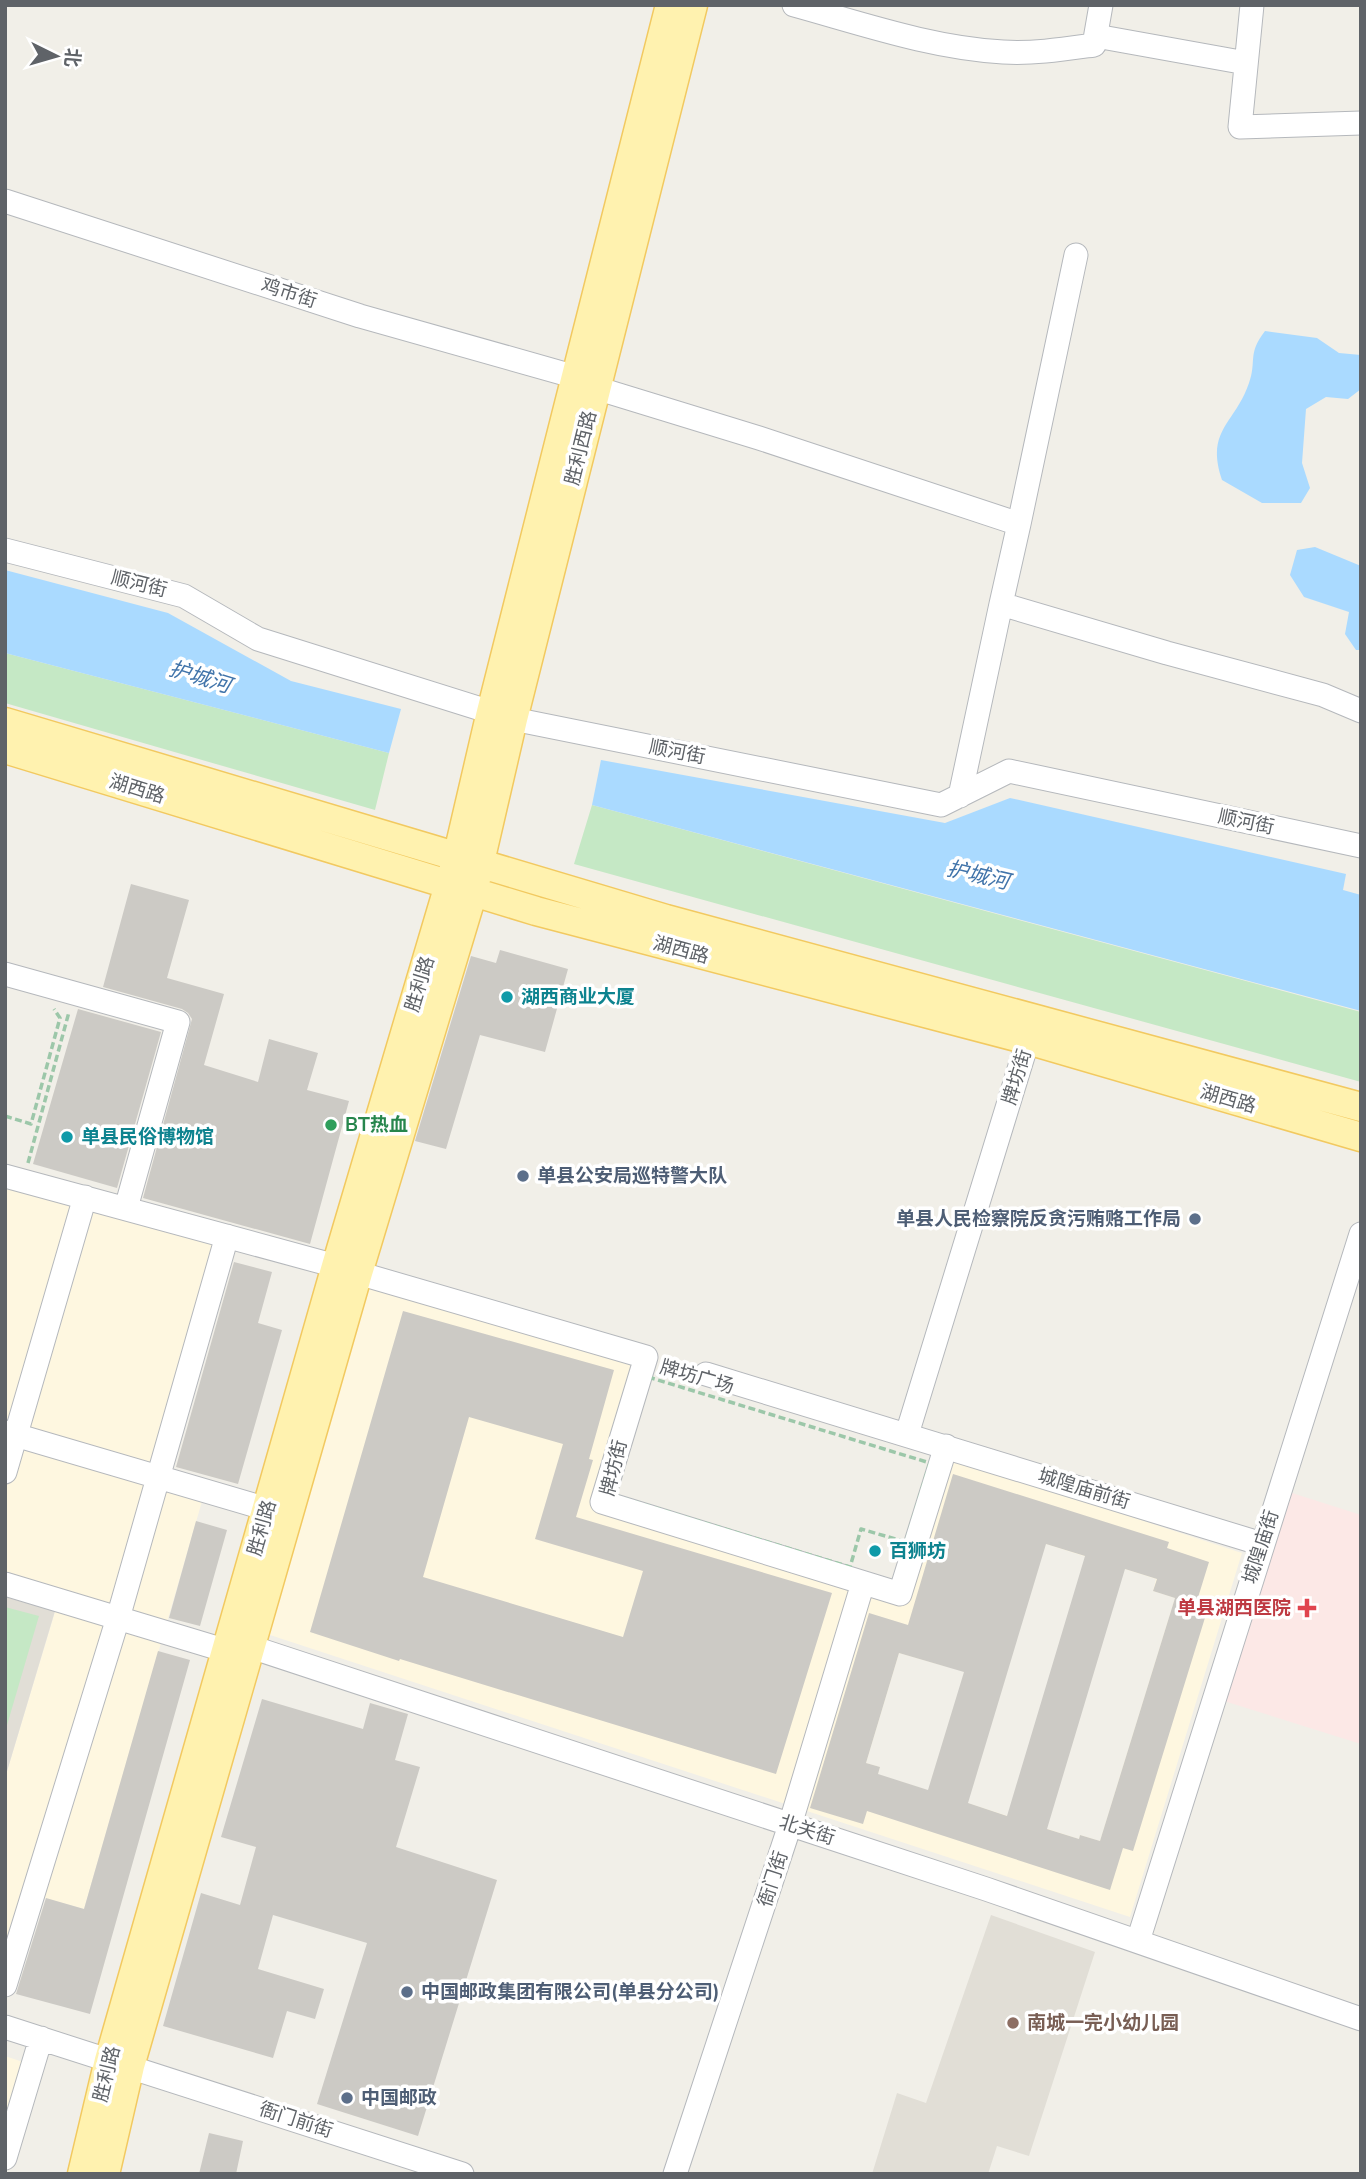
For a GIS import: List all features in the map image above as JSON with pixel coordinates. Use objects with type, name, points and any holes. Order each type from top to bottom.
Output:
[{"type":"main road","name":"胜利西路","points":[[586,383],[670,5]]},
{"type":"main road","name":"胜利西路","points":[[464,875],[586,383],[693,5]]},
{"type":"main road","name":"湖西路","points":[[5,722],[464,875],[640,939],[1028,1040],[1361,1137]]},
{"type":"main road","name":"湖西路","points":[[5,749],[464,875],[666,919],[1361,1107]]},
{"type":"main road","name":"胜利路","points":[[82,2174],[120,2063],[347,1270],[464,875]]},
{"type":"main road","name":"胜利路","points":[[239,1649],[267,1510],[347,1270]]},
{"type":"main road","name":"胜利路","points":[[105,2174],[120,2063]]},
{"type":"street","points":[[794,5],[935,43],[1006,52],[1094,45],[1101,5]]},
{"type":"street","points":[[1252,5],[1240,127],[1361,122]]},
{"type":"street","points":[[1096,36],[1247,64]]},
{"type":"street","name":"鸡市街","points":[[5,201],[360,316],[759,438],[1019,524]]},
{"type":"street","points":[[960,796],[1076,256]]},
{"type":"street","name":"顺河街","points":[[5,550],[184,596],[258,639],[502,715],[940,806],[1009,771],[1361,846]]},
{"type":"street","points":[[1001,604],[1323,695],[1361,711]]},
{"type":"street","points":[[5,974],[178,1022],[125,1208]]},
{"type":"street","name":"牌坊街","points":[[907,1434],[1028,1040]]},
{"type":"street","points":[[14,1178],[347,1270]]},
{"type":"street","points":[[5,1472],[11,1434],[85,1197]]},
{"type":"street","name":"城隍庙街","points":[[1138,1941],[1361,1234]]},
{"type":"street","points":[[5,1985],[16,1914],[118,1618],[227,1236]]},
{"type":"street","name":"牌坊街","points":[[347,1270],[646,1357],[602,1502],[856,1575],[900,1594],[946,1446]]},
{"type":"street","name":"城隍庙前街","points":[[706,1374],[1262,1544]]},
{"type":"street","points":[[11,1434],[267,1510]]},
{"type":"street","name":"衙门街","points":[[676,2174],[790,1825],[856,1575]]},
{"type":"street","name":"北关街","points":[[5,1584],[118,1618],[239,1649],[790,1825],[1138,1941],[1361,2019]]},
{"type":"street","name":"衙门前街","points":[[5,2027],[462,2174]]},
{"type":"street","points":[[6,2152],[41,2038]]},
{"type":"path","points":[[14,1178],[74,993]]},
{"type":"path","points":[[5,1116],[31,1124],[60,1018]]},
{"type":"path","name":"牌坊广场","points":[[648,1377],[930,1463],[906,1542],[861,1529],[856,1575],[612,1494],[648,1377]]},
{"type":"shaded area","points":[[5,1176],[227,1236],[158,1477],[205,1491],[84,1909],[33,1895],[5,1985],[5,1778],[55,1612],[5,1597]]},
{"type":"shaded area","points":[[368,1284],[635,1361],[592,1506],[904,1604],[950,1458],[1242,1553],[1130,1917],[267,1634]],"holes":[[[996,1528],[1156,1579],[1153,1591],[1175,1598],[1100,1841],[1080,1835],[1079,1839],[899,1781],[867,1810],[880,1767],[866,1763],[899,1653],[944,1666],[982,1536]]]},
{"type":"shaded area","name":"单县湖西医院","points":[[1289,1492],[1361,1515],[1361,1744],[1224,1701]]},
{"type":"shaded area","points":[[5,1597],[55,1611],[5,1778]]},
{"type":"shaded area","name":"南城一完小幼儿园","points":[[991,1915],[1095,1952],[1029,2156],[997,2146],[988,2174],[872,2174],[897,2093],[926,2103]]},
{"type":"shaded area","points":[[5,2056],[29,2064],[5,2142]]},
{"type":"green space","points":[[5,653],[389,753],[375,810],[5,703]]},
{"type":"green space","points":[[592,805],[1361,1012],[1361,1082],[574,864]]},
{"type":"green space","points":[[5,1607],[39,1616],[5,1732]]},
{"type":"water","points":[[1265,331],[1317,338],[1339,353],[1361,355],[1361,389],[1348,399],[1326,397],[1306,409],[1302,463],[1310,488],[1301,503],[1262,503],[1222,480],[1218,463],[1219,438],[1243,397],[1249,383],[1256,346]]},
{"type":"water","points":[[1315,547],[1361,566],[1361,650],[1356,650],[1345,634],[1349,612],[1304,597],[1290,575],[1297,550]]},
{"type":"water","name":"护城河","points":[[5,570],[168,613],[291,681],[401,709],[389,753],[5,653]]},
{"type":"water","name":"护城河","points":[[601,760],[945,823],[1010,798],[1346,874],[1343,890],[1361,895],[1361,1011],[592,805]]},
{"type":"building","points":[[131,884],[189,900],[167,978],[224,994],[204,1065],[258,1082],[269,1039],[318,1053],[307,1090],[349,1101],[310,1244],[143,1198],[192,1019],[182,1009],[103,987]]},
{"type":"building","name":"湖西商业大厦","points":[[500,950],[568,969],[545,1052],[480,1035],[446,1149],[415,1141],[471,956],[496,963]]},
{"type":"building","points":[[78,1009],[161,1032],[117,1188],[33,1164]]},
{"type":"building","points":[[234,1262],[272,1272],[258,1323],[282,1330],[238,1484],[176,1467]]},
{"type":"building","points":[[403,1311],[614,1370],[589,1459],[593,1460],[576,1517],[832,1593],[776,1774],[310,1632]],"holes":[[[469,1417],[563,1444],[535,1539],[643,1571],[623,1637],[423,1577]]]},
{"type":"building","points":[[953,1474],[1169,1542],[1167,1548],[1209,1562],[1196,1604],[1208,1608],[1133,1851],[1123,1848],[1110,1890],[867,1811],[863,1824],[810,1808],[869,1613],[908,1625]],"holes":[[[1046,1544],[1085,1556],[1007,1816],[968,1803]],[[1125,1569],[1157,1579],[1153,1591],[1175,1598],[1100,1841],[1080,1835],[1079,1839],[1047,1829]],[[899,1653],[964,1672],[928,1790],[878,1774],[880,1767],[866,1763]]]},
{"type":"building","points":[[196,1521],[227,1530],[200,1626],[169,1618]]},
{"type":"building","points":[[158,1651],[190,1660],[90,2014],[16,1994],[46,1898],[84,1909]]},
{"type":"building","points":[[262,1699],[363,1729],[370,1703],[408,1714],[395,1760],[420,1767],[396,1847],[497,1880],[418,2136],[317,2104],[367,1943],[273,1915],[258,1969],[324,1989],[315,2019],[287,2011],[273,2058],[163,2026],[201,1893],[240,1905],[256,1847],[221,1837]]},
{"type":"building","points":[[209,2133],[243,2141],[236,2174],[199,2174]]},
{"type":"place","name":"湖西商业大厦","points":[[507,997]]},
{"type":"place","name":"BT热血","points":[[331,1125]]},
{"type":"place","name":"单县民俗博物馆","points":[[67,1137]]},
{"type":"place","name":"单县公安局巡特警大队","points":[[523,1176]]},
{"type":"place","name":"单县人民检察院反贪污贿赂工作局","points":[[1195,1219]]},
{"type":"place","name":"百狮坊","points":[[875,1551]]},
{"type":"place","name":"单县湖西医院","points":[[1307,1608]]},
{"type":"place","name":"中国邮政集团有限公司(单县分公司)","points":[[407,1992]]},
{"type":"place","name":"南城一完小幼儿园","points":[[1013,2023]]},
{"type":"place","name":"中国邮政","points":[[347,2098]]}]
